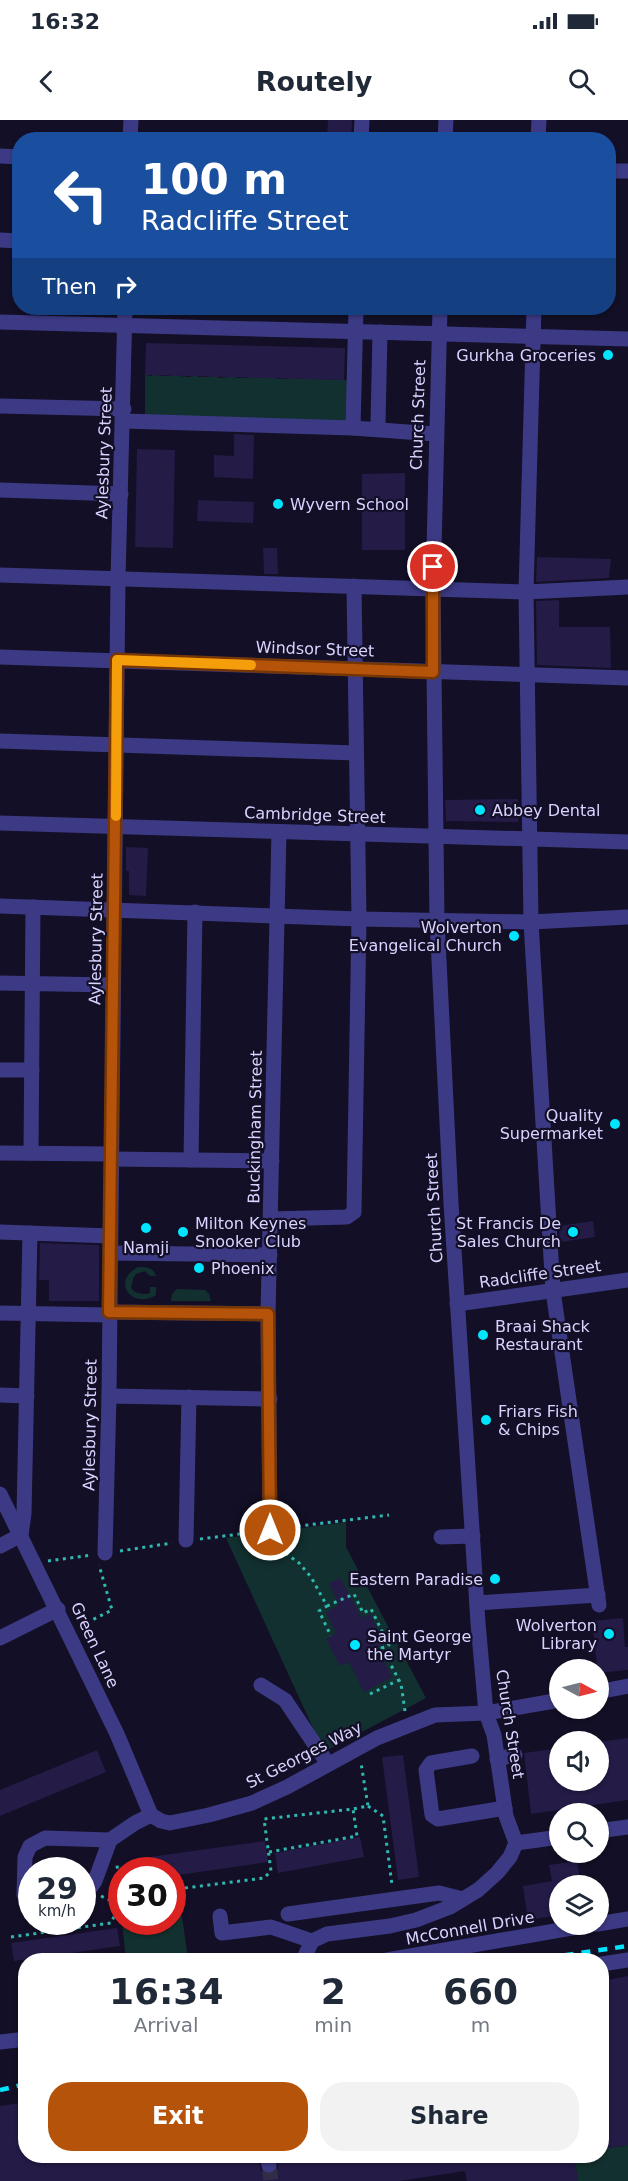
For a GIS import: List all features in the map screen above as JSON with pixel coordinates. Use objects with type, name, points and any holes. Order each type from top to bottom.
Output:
[{"type":"street","name":"Aylesbury Street","points":[[105,1553],[109,1396],[118,579],[125,315]]},
{"type":"street","points":[[353,428],[356,315]]},
{"type":"street","name":"Church Street","points":[[440,315],[435,434],[433,589],[437,920],[457,1304],[486,1713],[494,1735],[505,1808],[516,1843]]},
{"type":"street","points":[[477,1603],[599,1600],[553,1291],[531,922],[526,592],[534,315]]},
{"type":"street","points":[[0,322],[628,339]]},
{"type":"street","points":[[378,423],[380,332]]},
{"type":"street","points":[[0,406],[435,434]]},
{"type":"street","points":[[0,490],[122,494]]},
{"type":"street","points":[[0,575],[526,592],[628,587]]},
{"type":"street","points":[[271,1219],[347,1216],[354,1212],[359,919],[354,585]]},
{"type":"street","name":"Windsor Street","points":[[0,657],[628,678]]},
{"type":"street","points":[[0,741],[356,753]]},
{"type":"street","name":"Cambridge Street","points":[[0,823],[530,841],[628,842]]},
{"type":"street","name":"Buckingham Street","points":[[273,1530],[268,1314],[279,832]]},
{"type":"street","points":[[0,906],[278,914],[359,919],[531,922],[628,917]]},
{"type":"street","points":[[31,1153],[33,907]]},
{"type":"street","points":[[191,1160],[195,912]]},
{"type":"street","points":[[0,983],[113,985]]},
{"type":"street","points":[[0,1070],[32,1070]]},
{"type":"street","points":[[0,1153],[272,1161]]},
{"type":"street","points":[[0,1232],[110,1236]]},
{"type":"street","points":[[0,1546],[21,1535],[24,1514],[30,1233]]},
{"type":"street","points":[[110,1252],[270,1256]]},
{"type":"street","name":"Radcliffe Street","points":[[457,1304],[628,1280]]},
{"type":"street","points":[[0,1313],[268,1314]]},
{"type":"street","points":[[0,1395],[27,1396]]},
{"type":"street","points":[[109,1396],[270,1399]]},
{"type":"street","points":[[186,1540],[189,1397]]},
{"type":"street","name":"Green Lane","points":[[0,1494],[117,1734],[151,1815]]},
{"type":"street","points":[[441,1537],[473,1536]]},
{"type":"street","points":[[0,1638],[58,1609]]},
{"type":"street","points":[[261,1685],[285,1700],[328,1764]]},
{"type":"street","points":[[609,1690],[628,1686]]},
{"type":"street","name":"St Georges Way","points":[[151,1815],[161,1821],[170,1822],[209,1815],[252,1803],[287,1787],[359,1746],[435,1714],[486,1713],[549,1702]]},
{"type":"street","points":[[497,1759],[515,1755]]},
{"type":"street","points":[[472,1756],[430,1763],[426,1770],[432,1815],[438,1819],[505,1808]]},
{"type":"street","points":[[96,1878],[110,1840],[151,1815]]},
{"type":"street","points":[[609,1830],[628,1827]]},
{"type":"street","points":[[25,1857],[30,1846],[45,1838],[110,1840]]},
{"type":"street","points":[[306,1953],[312,1941],[327,1934],[390,1926],[416,1920],[450,1907],[478,1890],[497,1873],[510,1857],[516,1843],[549,1838]]},
{"type":"street","points":[[288,1914],[439,1893],[463,1899]]},
{"type":"street","points":[[220,1916],[222,1933],[271,1927],[312,1941]]},
{"type":"street","name":"McConnell Drive","points":[[609,1922],[628,1919]]},
{"type":"street","name":"McConnell Drive","points":[[428,1953],[549,1932]]},
{"type":"street","points":[[609,1963],[628,1960]]},
{"type":"street","points":[[0,2042],[18,2040]]},
{"type":"path","points":[[105,1553],[186,1540],[389,1515]]},
{"type":"path","points":[[273,1530],[288,1555],[299,1563],[311,1577],[327,1606]]},
{"type":"path","points":[[35,1563],[96,1555],[112,1610],[69,1632]]},
{"type":"path","points":[[331,1636],[319,1611],[354,1594],[363,1612],[371,1609],[389,1644],[382,1648],[399,1680],[408,1726]]},
{"type":"path","points":[[370,1694],[399,1680]]},
{"type":"path","points":[[359,1746],[368,1806]]},
{"type":"path","points":[[186,1888],[264,1878],[271,1871],[264,1819],[368,1806],[383,1816],[393,1899]]},
{"type":"path","points":[[268,1852],[357,1836],[353,1809]]},
{"type":"green space","points":[[153,360],[159,360],[159,376],[171,376],[171,360],[178,361],[178,376],[191,377],[191,361],[198,377],[210,377],[218,362],[218,378],[230,377],[230,362],[237,362],[236,378],[249,378],[250,363],[257,363],[256,378],[269,378],[269,363],[276,363],[277,379],[288,379],[289,363],[297,364],[296,379],[308,379],[315,363],[315,379],[347,380],[351,428],[145,422],[145,375],[152,376]]},
{"type":"green space","points":[[138,1267],[151,1269],[156,1276],[150,1276],[145,1271],[136,1274],[131,1288],[137,1293],[144,1294],[150,1293],[150,1287],[156,1287],[156,1295],[147,1299],[139,1299],[128,1292],[125,1286],[126,1279]]},
{"type":"green space","points":[[177,1289],[205,1290],[211,1301],[171,1301],[172,1294]]},
{"type":"green space","points":[[346,1522],[346,1547],[426,1698],[324,1752],[226,1538]]},
{"type":"green space","points":[[123,1935],[185,1935],[187,1953],[125,1953]]},
{"type":"green space","points":[[628,2145],[628,2181],[578,2181],[575,2163],[609,2163],[609,2148]]},
{"type":"building","points":[[328,120],[352,120],[351,132],[327,132]]},
{"type":"building","points":[[146,343],[345,348],[344,380],[145,375]]},
{"type":"building","points":[[234,434],[254,435],[253,479],[214,477],[214,455],[234,456]]},
{"type":"building","points":[[137,449],[175,450],[173,548],[135,547]]},
{"type":"building","points":[[405,473],[405,550],[362,550],[362,474]]},
{"type":"building","points":[[198,500],[254,502],[253,523],[197,521]]},
{"type":"building","points":[[263,548],[277,548],[278,574],[264,574]]},
{"type":"building","points":[[537,557],[611,559],[609,578],[536,582]]},
{"type":"building","points":[[559,600],[559,627],[610,627],[611,668],[537,665],[536,601]]},
{"type":"building","name":"Abbey Dental","points":[[518,799],[518,822],[446,821],[445,800]]},
{"type":"building","points":[[126,847],[148,848],[146,896],[129,895]]},
{"type":"building","name":"St Francis De Sales Church","points":[[593,1221],[595,1237],[560,1242],[559,1226]]},
{"type":"building","points":[[40,1243],[99,1245],[99,1301],[49,1301],[49,1280],[39,1280]]},
{"type":"building","name":"Saint George the Martyr","points":[[340,1578],[362,1618],[370,1614],[385,1643],[377,1647],[392,1677],[364,1692],[349,1662],[340,1666],[326,1639],[336,1633],[326,1612],[339,1605],[329,1583]]},
{"type":"building","name":"Wolverton Library","points":[[623,1618],[625,1647],[628,1647],[628,1670],[609,1672],[609,1659],[596,1659],[592,1621]]},
{"type":"building","points":[[628,1738],[628,1800],[607,1803],[549,1803],[549,1811],[531,1814],[524,1753],[549,1750],[549,1791],[609,1791],[609,1741]]},
{"type":"building","points":[[97,1750],[106,1772],[0,1816],[0,1790]]},
{"type":"building","points":[[403,1755],[419,1877],[398,1880],[382,1757]]},
{"type":"building","points":[[360,1837],[364,1857],[278,1873],[275,1853]]},
{"type":"building","points":[[265,1841],[268,1862],[186,1874],[186,1857],[149,1857]]},
{"type":"building","points":[[577,1863],[579,1875],[551,1875],[549,1865]]},
{"type":"building","points":[[549,1882],[549,1917],[528,1920],[523,1886]]},
{"type":"building","points":[[108,1929],[108,1935],[118,1935],[120,1946],[71,1953],[18,1953],[18,1960],[14,1961],[11,1943],[68,1935],[96,1935],[96,1931]]},
{"type":"building","points":[[628,1976],[628,2145],[609,2148],[609,1980]]},
{"type":"building","points":[[18,2103],[18,2163],[259,2163],[261,2171],[271,2175],[278,2168],[278,2163],[575,2163],[578,2181],[467,2181],[465,2171],[399,2181],[0,2181],[0,2106]]},
{"type":"tunnel","points":[[269,2165],[271,2181]]},
{"type":"railway","points":[[580,1953],[628,1946]]},
{"type":"railway","points":[[0,2090],[18,2086]]},
{"type":"slow traffic","points":[[116,816],[117,660],[251,665]]},
{"type":"place","name":"Gurkha Groceries","points":[[608,355]]},
{"type":"place","name":"Wyvern School","points":[[278,504]]},
{"type":"place","name":"Abbey Dental","points":[[480,810]]},
{"type":"place","name":"Wolverton Evangelical Church","points":[[514,936]]},
{"type":"place","name":"Quality Supermarket","points":[[615,1124]]},
{"type":"place","name":"Namji","points":[[146,1228]]},
{"type":"place","name":"Milton Keynes Snooker Club","points":[[183,1232]]},
{"type":"place","name":"St Francis De Sales Church","points":[[573,1232]]},
{"type":"place","name":"Phoenix","points":[[199,1268]]},
{"type":"place","name":"Braai Shack Restaurant","points":[[483,1335]]},
{"type":"place","name":"Friars Fish & Chips","points":[[486,1420]]},
{"type":"place","name":"Eastern Paradise","points":[[495,1579]]},
{"type":"place","name":"Wolverton Library","points":[[609,1634]]},
{"type":"place","name":"Saint George the Martyr","points":[[355,1645]]},
{"type":"route","points":[[270,1530],[268,1314],[109,1312],[117,660],[433,672],[433,567]]}]
